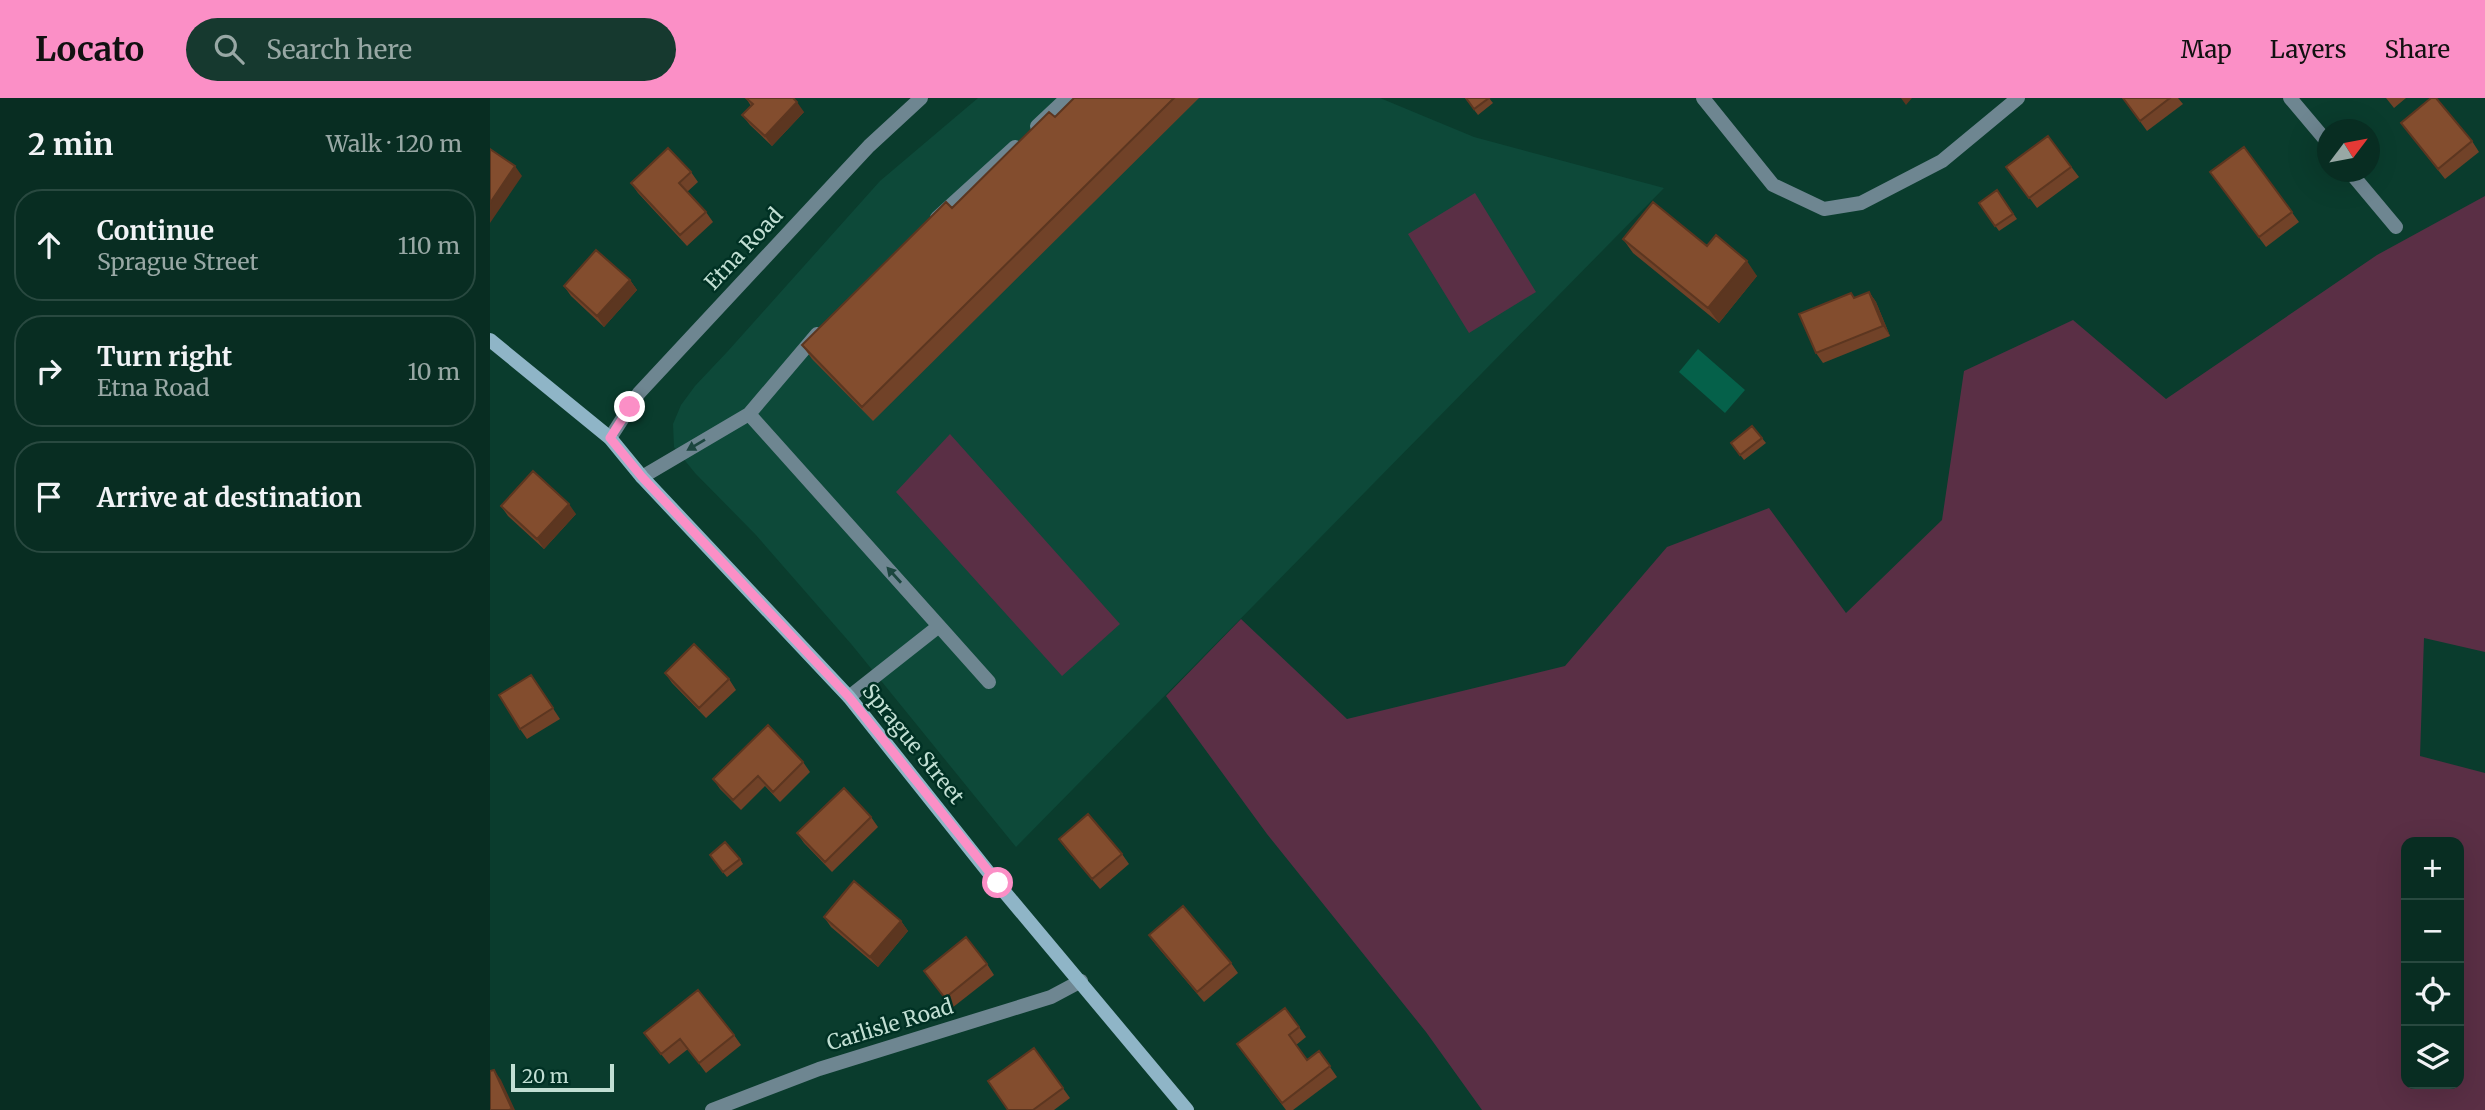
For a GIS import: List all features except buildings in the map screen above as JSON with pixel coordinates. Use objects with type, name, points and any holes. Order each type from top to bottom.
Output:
[{"type":"main road","name":"Sprague Street","points":[[490,340],[610,438],[642,477],[849,697],[998,883],[1187,1110]]},
{"type":"street","name":"Etna Road","points":[[610,438],[639,393],[869,146],[921,98]]},
{"type":"street","points":[[926,229],[1067,98]]},
{"type":"street","points":[[1703,98],[1773,185],[1824,209],[1861,203],[1941,161],[2018,98]]},
{"type":"street","points":[[2290,98],[2317,130]]},
{"type":"street","points":[[2358,182],[2396,227]]},
{"type":"street","points":[[642,477],[749,414],[826,323]]},
{"type":"street","points":[[749,414],[989,682]]},
{"type":"street","points":[[849,697],[939,626]]},
{"type":"street","name":"Carlisle Road","points":[[712,1110],[819,1069],[1051,997],[1081,981]]},
{"type":"shaded area","points":[[978,98],[1380,98],[1474,137],[1664,188],[1016,847],[852,645],[756,535],[695,473],[674,447],[673,424],[681,405],[695,386],[880,181]]},
{"type":"shaded area","points":[[1475,193],[1536,292],[1469,333],[1408,234]]},
{"type":"shaded area","points":[[2485,196],[2485,652],[2424,638],[2420,756],[2485,773],[2485,1110],[1482,1110],[1426,1032],[1267,834],[1166,696],[1241,619],[1347,719],[1565,666],[1667,547],[1769,508],[1846,613],[1942,520],[1964,371],[2073,320],[2166,399],[2377,255]]},
{"type":"shaded area","points":[[1698,349],[1745,390],[1725,413],[1679,372]]},
{"type":"shaded area","points":[[950,434],[1120,624],[1062,676],[896,492]]},
{"type":"route","points":[[630,407],[610,438],[642,477],[849,697],[998,883]]}]
